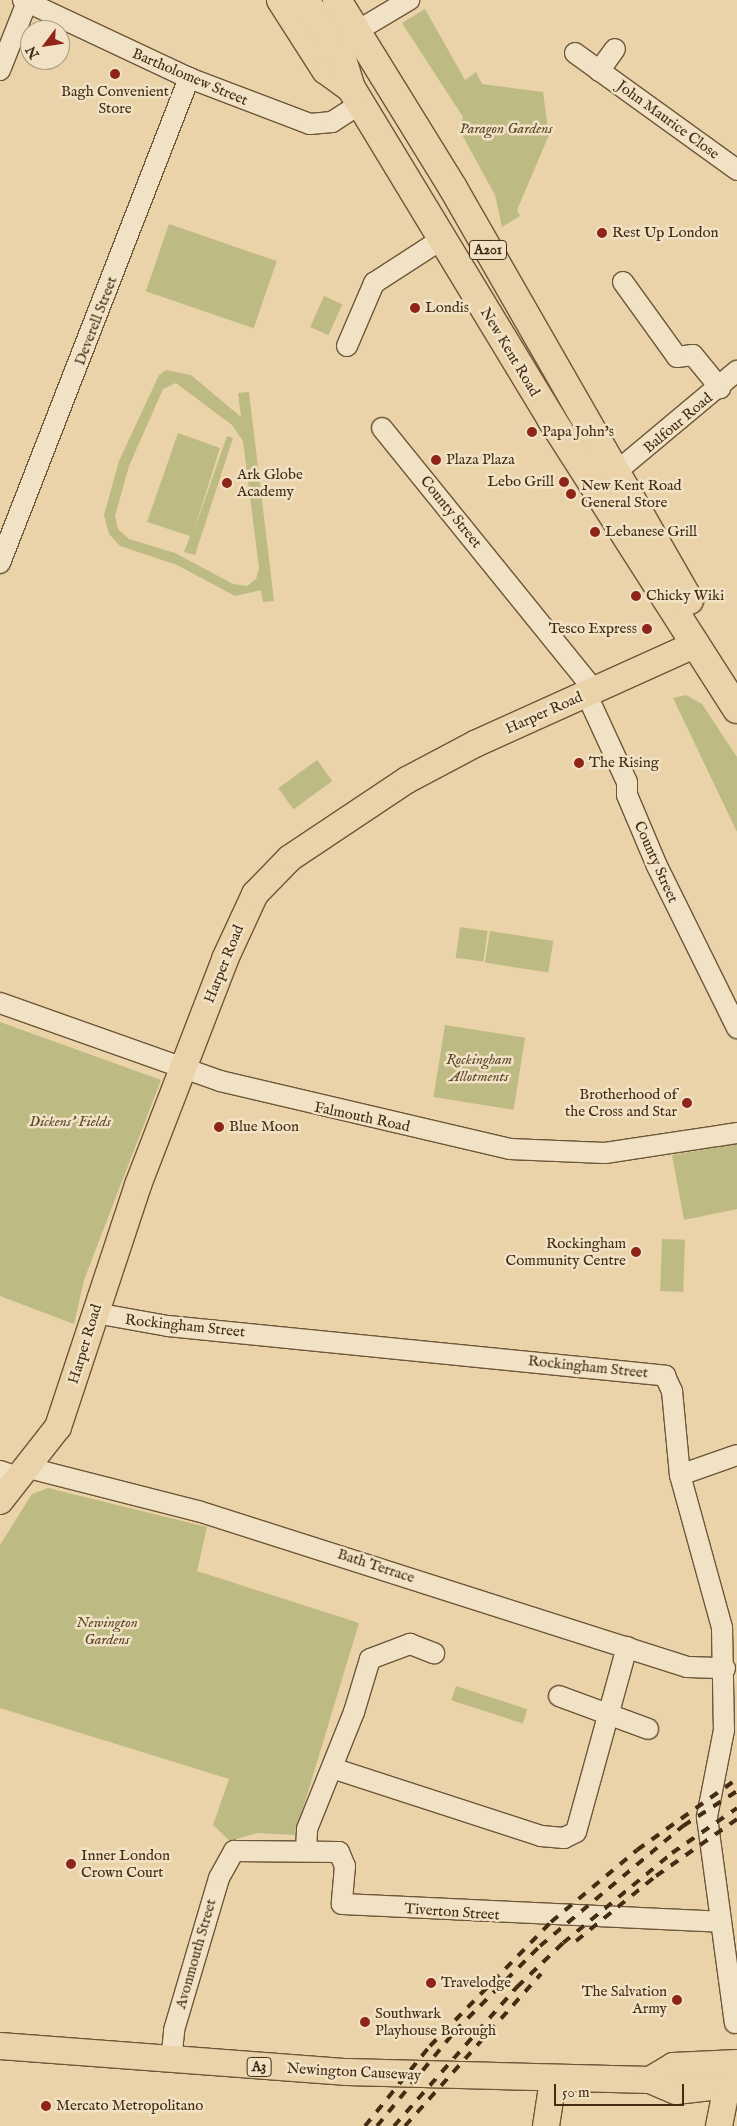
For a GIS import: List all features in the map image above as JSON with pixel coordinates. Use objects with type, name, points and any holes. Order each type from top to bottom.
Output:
[{"type":"highway","name":"New Kent Road","points":[[280,0],[326,70],[356,96],[442,239],[737,709]]},
{"type":"highway","points":[[305,0],[342,59],[356,96]]},
{"type":"highway","name":"A201","points":[[337,0],[454,188],[737,680]]},
{"type":"main road","name":"Harper Road","points":[[0,1501],[14,1472],[58,1427],[95,1313],[183,1069],[247,908],[290,858],[407,780],[590,692],[696,644]]},
{"type":"main road","name":"Newington Causeway","points":[[0,2046],[171,2061],[553,2081],[650,2080],[676,2091],[734,2078]]},
{"type":"main road","points":[[719,2126],[734,2078]]},
{"type":"main road","points":[[546,2126],[553,2081]]},
{"type":"street","points":[[358,31],[409,0]]},
{"type":"street","name":"Bartholomew Street","points":[[25,1],[188,78],[318,125],[356,96]]},
{"type":"street","points":[[0,70],[25,1]]},
{"type":"street","points":[[599,70],[615,49]]},
{"type":"street","name":"John Maurice Close","points":[[576,53],[737,170]]},
{"type":"street","name":"Deverell Street","points":[[0,563],[188,78]]},
{"type":"street","points":[[347,346],[374,283],[442,239]]},
{"type":"street","points":[[623,282],[678,357],[693,356],[720,388]]},
{"type":"street","name":"Balfour Road","points":[[616,472],[720,388],[737,371]]},
{"type":"street","name":"County Street","points":[[382,428],[590,692],[627,782],[626,795],[657,866],[737,1028]]},
{"type":"street","name":"Falmouth Road","points":[[0,1003],[183,1069],[299,1104],[530,1152],[610,1153],[737,1133]]},
{"type":"street","name":"Rockingham Street","points":[[95,1313],[168,1326],[665,1376],[672,1391],[680,1476],[722,1628],[725,1668],[724,1730],[707,1817],[735,2024]]},
{"type":"street","points":[[680,1476],[737,1455]]},
{"type":"street","name":"Bath Terrace","points":[[14,1472],[198,1511],[687,1666],[725,1668]]},
{"type":"street","points":[[306,1850],[307,1829],[332,1768],[370,1659],[410,1644],[434,1652]]},
{"type":"street","points":[[332,1768],[541,1836],[564,1838],[576,1832],[606,1714],[627,1647]]},
{"type":"street","points":[[558,1696],[648,1729]]},
{"type":"street","name":"Tiverton Street","points":[[234,1851],[306,1850],[339,1852],[345,1866],[342,1904],[720,1922]]},
{"type":"street","name":"Avonmouth Street","points":[[171,2061],[174,2030],[218,1878],[234,1851]]},
{"type":"green space","name":"Paragon Gardens","points":[[425,9],[465,80],[476,72],[482,84],[543,92],[549,135],[517,210],[520,216],[502,227],[495,195],[460,131],[463,117],[402,23]]},
{"type":"green space","points":[[169,224],[277,261],[254,328],[146,291]]},
{"type":"green space","points":[[324,296],[342,304],[328,335],[310,327]]},
{"type":"green space","points":[[166,370],[191,375],[241,417],[238,393],[249,392],[274,601],[263,602],[261,590],[235,596],[177,565],[120,546],[109,534],[104,515],[119,461],[159,375]],"holes":[[[176,383],[232,425],[243,441],[259,568],[256,579],[247,586],[233,584],[175,553],[129,539],[118,529],[115,516],[129,466],[163,389]]]},
{"type":"green space","points":[[178,433],[220,448],[193,534],[227,436],[233,438],[195,555],[184,552],[190,536],[147,522]]},
{"type":"green space","points":[[686,695],[702,704],[737,757],[737,832],[673,698]]},
{"type":"green space","points":[[317,760],[332,781],[293,809],[278,788]]},
{"type":"green space","points":[[460,927],[488,931],[483,962],[456,958]]},
{"type":"green space","points":[[490,931],[553,941],[548,973],[485,963]]},
{"type":"green space","name":"Dickens' Fields","points":[[0,1022],[161,1080],[84,1280],[74,1324],[0,1296]]},
{"type":"green space","name":"Rockingham Allotments","points":[[445,1025],[525,1038],[514,1110],[434,1097]]},
{"type":"green space","points":[[737,1144],[737,1209],[684,1220],[672,1155]]},
{"type":"green space","points":[[662,1239],[685,1240],[683,1292],[660,1291]]},
{"type":"green space","name":"Newington Gardens","points":[[48,1488],[207,1527],[197,1571],[359,1623],[295,1835],[257,1833],[230,1841],[213,1825],[229,1779],[0,1708],[0,1545],[32,1494]]},
{"type":"green space","points":[[456,1686],[527,1709],[523,1723],[451,1700]]},
{"type":"railway","points":[[365,2126],[430,2046],[551,1922],[637,1850],[737,1779]]},
{"type":"railway","points":[[377,2126],[455,2031],[540,1946],[683,1826],[737,1791]]},
{"type":"railway","points":[[394,2126],[517,1987],[563,1943],[672,1853],[737,1808]]},
{"type":"railway","points":[[576,1941],[656,1876],[737,1819]]},
{"type":"railway","points":[[405,2126],[541,1974]]},
{"type":"place","name":"Bagh Convenient Store","points":[[115,74]]},
{"type":"place","name":"Rest Up London","points":[[602,233]]},
{"type":"place","name":"Londis","points":[[415,308]]},
{"type":"place","name":"Papa John's","points":[[532,432]]},
{"type":"place","name":"Plaza Plaza","points":[[436,460]]},
{"type":"place","name":"Lebo Grill","points":[[564,482]]},
{"type":"place","name":"Ark Globe Academy","points":[[227,483]]},
{"type":"place","name":"New Kent Road General Store","points":[[571,494]]},
{"type":"place","name":"Lebanese Grill","points":[[595,532]]},
{"type":"place","name":"Chicky Wiki","points":[[636,596]]},
{"type":"place","name":"Tesco Express","points":[[647,629]]},
{"type":"place","name":"The Rising","points":[[579,763]]},
{"type":"place","name":"Brotherhood of the Cross and Star","points":[[687,1103]]},
{"type":"place","name":"Blue Moon","points":[[219,1127]]},
{"type":"place","name":"Rockingham Community Centre","points":[[636,1252]]},
{"type":"place","name":"Inner London Crown Court","points":[[71,1864]]},
{"type":"place","name":"Travelodge","points":[[431,1983]]},
{"type":"place","name":"The Salvation Army","points":[[677,2000]]},
{"type":"place","name":"Southwark Playhouse Borough","points":[[365,2022]]},
{"type":"place","name":"Mercato Metropolitano","points":[[46,2106]]}]
